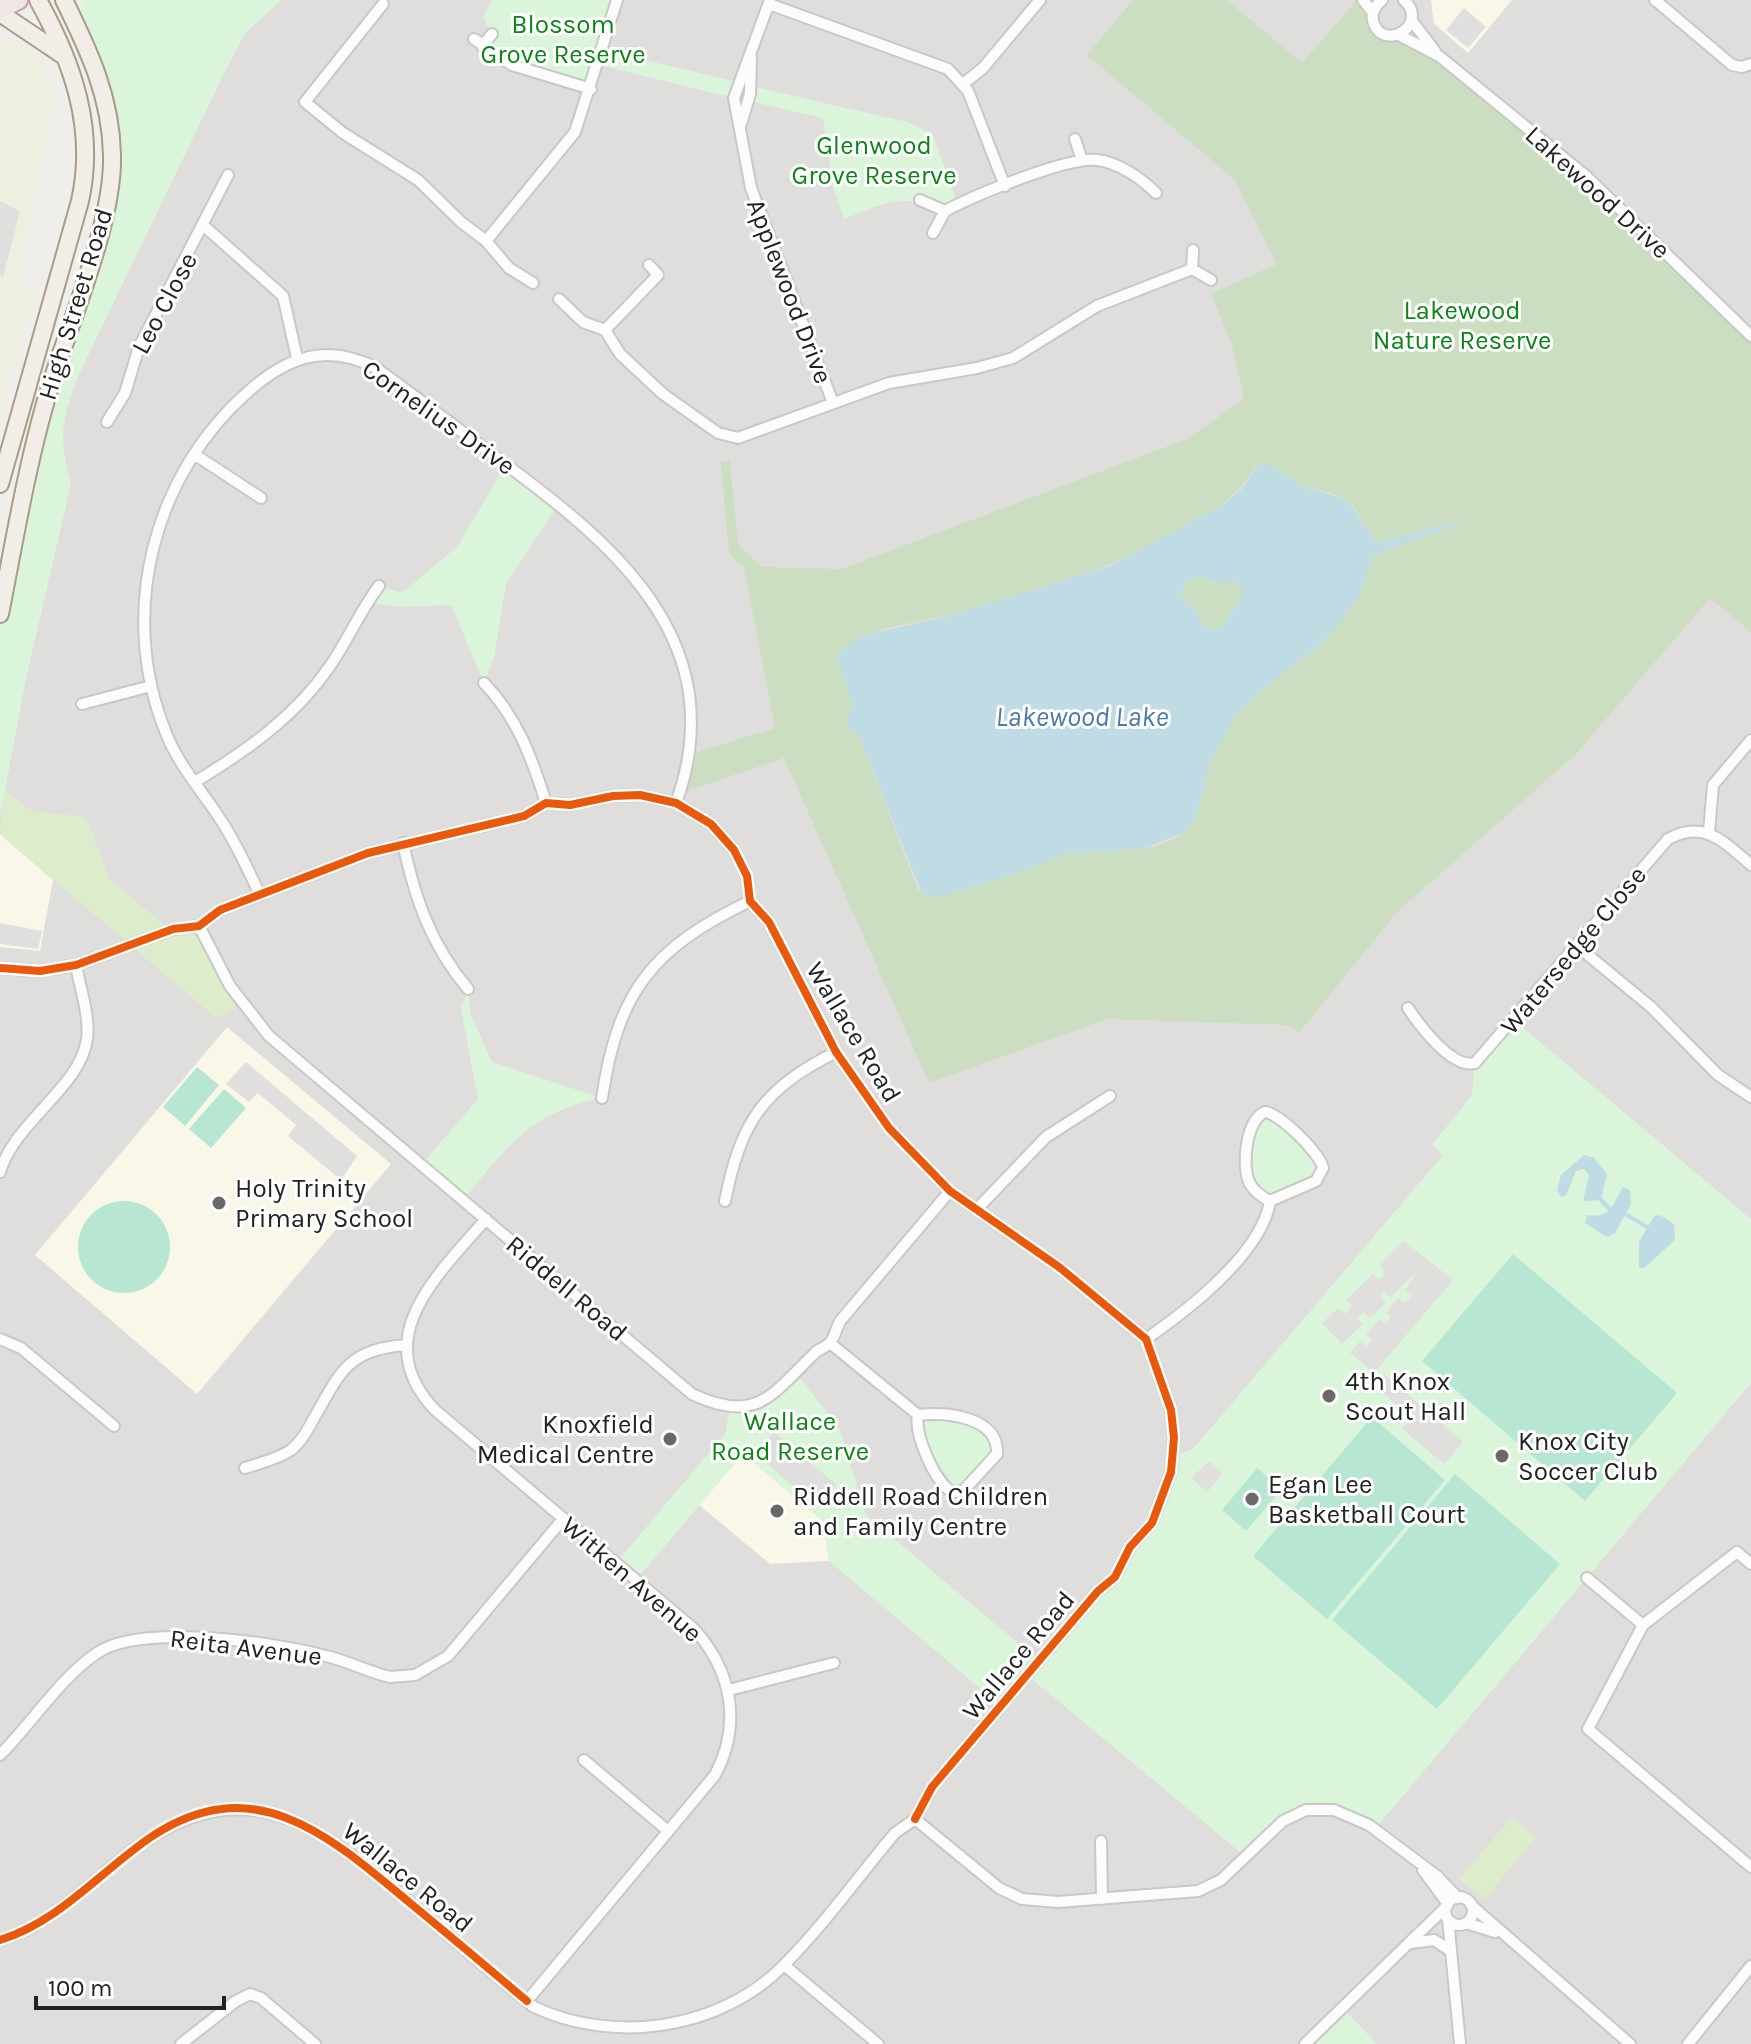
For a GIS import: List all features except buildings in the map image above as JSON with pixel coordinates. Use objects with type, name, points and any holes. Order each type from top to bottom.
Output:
[{"type":"highway","points":[[0,11],[18,0]]},
{"type":"main road","name":"High Street Road","points":[[0,484],[84,181],[87,160],[83,119],[68,59],[38,0]]},
{"type":"main road","name":"High Street Road","points":[[0,614],[35,441],[97,239],[110,186],[112,158],[107,103],[94,63],[64,0]]},
{"type":"main road","points":[[72,17],[84,0]]},
{"type":"main road","points":[[0,11],[68,59]]},
{"type":"street","points":[[486,241],[567,145],[591,89],[617,0]]},
{"type":"street","points":[[963,84],[983,68],[1040,0]]},
{"type":"street","points":[[1363,0],[1373,13],[1382,0]]},
{"type":"street","name":"Lakewood Drive","points":[[1404,0],[1439,56]]},
{"type":"street","points":[[1655,0],[1732,65],[1742,67],[1751,64]]},
{"type":"street","points":[[383,1],[305,102],[343,133],[418,180],[461,222],[486,241],[509,268],[533,283]]},
{"type":"street","points":[[770,2],[933,61],[963,84],[1005,186]]},
{"type":"street","name":"Applewood Drive","points":[[770,2],[751,55],[750,94],[741,126],[751,188],[833,403],[913,377],[977,368],[1013,358],[1097,306],[1192,269]]},
{"type":"street","points":[[1399,35],[1413,10]]},
{"type":"street","name":"Lakewood Drive","points":[[1373,13],[1380,32],[1399,35],[1439,56],[1586,176],[1751,336]]},
{"type":"street","points":[[492,34],[478,43],[512,65],[591,89]]},
{"type":"street","points":[[1075,139],[1082,160]]},
{"type":"street","points":[[933,233],[945,211],[1005,186],[1082,160],[1111,164],[1156,193]]},
{"type":"street","name":"Leo Close","points":[[107,422],[125,393],[139,347],[228,175]]},
{"type":"street","points":[[920,200],[945,211]]},
{"type":"street","name":"Leo Close","points":[[204,226],[283,296],[297,358]]},
{"type":"street","points":[[1193,250],[1192,269],[1211,280]]},
{"type":"street","points":[[649,265],[658,275]]},
{"type":"street","points":[[605,330],[658,275],[671,269]]},
{"type":"street","points":[[559,299],[583,322],[605,330],[615,348],[649,383],[727,438],[752,435],[833,403]]},
{"type":"street","name":"Cornelius Drive","points":[[260,895],[225,825],[165,731],[151,686],[144,637],[147,573],[166,505],[194,454],[233,405],[261,381],[297,358],[324,353],[344,355],[376,368],[570,511],[612,550],[656,609],[688,681],[693,711],[693,742],[676,803]]},
{"type":"street","points":[[194,454],[261,498]]},
{"type":"street","points":[[195,782],[250,747],[292,711],[329,668],[379,586]]},
{"type":"street","points":[[484,683],[504,705],[519,731],[546,803]]},
{"type":"street","points":[[82,704],[151,686]]},
{"type":"street","points":[[1751,740],[1713,785],[1709,832],[1751,865]]},
{"type":"street","name":"Wallace Road","points":[[0,968],[40,971],[76,965],[173,929],[199,926],[220,910],[368,853],[524,816],[546,803],[570,805],[626,795],[676,803],[697,814],[724,837],[747,876],[750,901],[769,922],[836,1052],[889,1128],[950,1191],[1059,1267],[1146,1339],[1167,1395],[1173,1427],[1171,1472],[1158,1513],[1130,1547],[1115,1577],[1098,1591],[932,1787],[915,1819],[895,1833],[784,1965],[737,2001],[693,2023],[650,2037],[620,2039],[582,2033],[555,2021],[338,1842],[296,1820],[253,1811],[208,1814],[165,1829],[41,1922],[0,1940]]},
{"type":"street","name":"Watersedge Close","points":[[1408,1008],[1424,1031],[1459,1062],[1475,1063],[1668,839],[1693,829],[1709,832]]},
{"type":"street","points":[[403,843],[414,892],[427,928],[468,989]]},
{"type":"street","points":[[602,1098],[608,1058],[618,1023],[645,976],[685,936],[750,901]]},
{"type":"street","name":"Riddell Road","points":[[199,926],[230,986],[261,1028],[692,1394],[712,1403],[745,1405],[768,1398],[830,1343],[841,1320],[950,1191]]},
{"type":"street","points":[[1577,946],[1651,1007],[1718,1075],[1751,1097]]},
{"type":"street","points":[[0,1172],[15,1139],[67,1077],[86,1043],[87,1028],[76,965]]},
{"type":"street","points":[[725,1201],[737,1148],[757,1110],[782,1085],[836,1052]]},
{"type":"street","points":[[977,1209],[1032,1149],[1061,1126],[1110,1096]]},
{"type":"street","points":[[1265,1112],[1278,1118],[1307,1145],[1320,1158],[1323,1168],[1316,1181],[1270,1201],[1253,1189],[1247,1176],[1251,1124],[1256,1116],[1265,1112]]},
{"type":"street","points":[[1146,1339],[1207,1291],[1237,1260],[1265,1222],[1270,1201]]},
{"type":"street","points":[[245,1468],[283,1455],[299,1443],[342,1370],[353,1359],[377,1348],[406,1345],[419,1300],[486,1219]]},
{"type":"street","points":[[0,1339],[21,1348],[114,1426]]},
{"type":"street","points":[[830,1343],[918,1415],[968,1418],[996,1444],[997,1454],[963,1491],[952,1492],[942,1484],[920,1434],[918,1415]]},
{"type":"street","name":"Witken Avenue","points":[[406,1345],[412,1375],[427,1402],[694,1629],[716,1657],[729,1690],[730,1734],[722,1761],[705,1788],[527,2001]]},
{"type":"street","name":"Reita Avenue","points":[[0,1755],[83,1664],[120,1641],[163,1637],[269,1646],[328,1656],[390,1677],[407,1677],[425,1672],[448,1656],[563,1519]]},
{"type":"street","points":[[1751,1564],[1737,1552],[1643,1625],[1588,1729],[1751,1867]]},
{"type":"street","points":[[1587,1578],[1643,1625]]},
{"type":"street","points":[[729,1690],[834,1663]]},
{"type":"street","points":[[584,1760],[668,1831]]},
{"type":"street","points":[[915,1819],[988,1881],[1010,1894],[1045,1902],[1176,1896],[1210,1887],[1234,1869],[1271,1829],[1296,1814],[1316,1809],[1334,1810],[1361,1820],[1419,1865],[1451,1902],[1471,1905],[1630,2043]]},
{"type":"street","points":[[1101,1841],[1102,1899]]},
{"type":"street","points":[[1451,1902],[1448,1919],[1460,2044]]},
{"type":"street","points":[[1305,2044],[1451,1902]]},
{"type":"street","points":[[1451,1949],[1471,1917],[1471,1905]]},
{"type":"street","points":[[1448,1919],[1501,1934]]},
{"type":"street","points":[[1410,1944],[1434,1940],[1451,1949]]},
{"type":"street","points":[[784,1965],[878,2044]]},
{"type":"street","points":[[1688,2041],[1751,1966]]},
{"type":"street","points":[[181,2044],[236,2001],[250,1994],[261,1998],[315,2044]]},
{"type":"shaded area","points":[[281,0],[1751,0],[1751,2044],[0,2044],[0,816],[25,682],[71,483],[63,458],[62,419],[77,378],[225,71],[245,33]]},
{"type":"shaded area","points":[[1431,0],[1512,0],[1468,53],[1434,24]]},
{"type":"shaded area","points":[[1464,8],[1486,27],[1468,48],[1446,30]]},
{"type":"shaded area","points":[[0,201],[20,211],[3,277],[0,274]]},
{"type":"shaded area","points":[[0,834],[53,880],[40,951],[0,947]]},
{"type":"shaded area","points":[[0,923],[42,931],[38,949],[0,944]]},
{"type":"shaded area","name":"Holy Trinity Primary School","points":[[227,1027],[391,1164],[197,1394],[35,1255]]},
{"type":"shaded area","points":[[246,1062],[357,1156],[341,1180],[288,1136],[296,1125],[258,1093],[249,1102],[226,1084]]},
{"type":"shaded area","points":[[1404,1241],[1453,1280],[1374,1373],[1350,1353],[1360,1341],[1367,1346],[1372,1340],[1366,1335],[1379,1319],[1386,1324],[1391,1317],[1386,1313],[1398,1298],[1405,1303],[1411,1296],[1405,1290],[1417,1272],[1390,1297],[1384,1291],[1380,1296],[1386,1303],[1370,1318],[1363,1312],[1357,1318],[1363,1324],[1342,1344],[1322,1323],[1338,1308],[1345,1314],[1352,1306],[1346,1300],[1373,1274],[1379,1280],[1386,1272],[1380,1265]]},
{"type":"shaded area","points":[[1384,1374],[1463,1442],[1444,1464],[1402,1429],[1412,1418],[1374,1385]]},
{"type":"shaded area","points":[[628,1424],[683,1470],[664,1493],[608,1447]]},
{"type":"shaded area","points":[[774,1432],[837,1485],[818,1507],[755,1454]]},
{"type":"shaded area","points":[[743,1453],[823,1521],[829,1561],[770,1564],[699,1505]]},
{"type":"shaded area","points":[[1209,1461],[1223,1473],[1207,1492],[1191,1478]]},
{"type":"shaded area","points":[[595,1514],[626,1539],[608,1560],[578,1534]]},
{"type":"green space","points":[[84,0],[281,0],[245,33],[77,378],[65,418],[63,442],[71,483],[25,682],[0,816],[0,614],[23,499],[97,239],[109,115],[72,17]]},
{"type":"green space","name":"Blossom Grove Reserve","points":[[492,0],[616,0],[603,50],[737,82],[734,98],[599,65],[591,89],[512,65],[482,46],[492,34],[483,17]]},
{"type":"green space","name":"Lakewood Nature Reserve","points":[[1133,0],[1227,0],[1302,63],[1357,0],[1363,0],[1375,26],[1439,56],[1546,142],[1751,336],[1751,632],[1710,598],[1575,755],[1397,912],[1299,1033],[1290,1025],[1107,1019],[929,1083],[784,758],[680,793],[691,754],[775,728],[744,567],[729,554],[721,462],[730,461],[738,545],[762,567],[842,569],[1187,439],[1244,399],[1232,345],[1211,294],[1277,264],[1235,180],[1087,55]],"holes":[[[1271,465],[1299,485],[1335,494],[1353,506],[1376,542],[1464,521],[1374,555],[1350,604],[1327,637],[1253,697],[1231,723],[1209,766],[1195,818],[1184,832],[1170,841],[1140,849],[1092,850],[1061,855],[966,889],[930,894],[918,890],[859,735],[847,722],[852,705],[837,655],[848,645],[875,632],[1025,594],[1118,561],[1203,518],[1235,493],[1255,467]]]},
{"type":"green space","points":[[12,37],[20,40],[51,84],[53,106],[17,287],[36,291],[0,411],[0,43]]},
{"type":"green space","name":"Glenwood Grove Reserve","points":[[751,86],[907,122],[932,133],[958,204],[945,211],[917,202],[894,202],[844,219],[833,187],[823,118],[749,101]]},
{"type":"green space","points":[[506,464],[559,503],[506,584],[494,658],[484,683],[451,605],[398,607],[367,602],[379,586],[402,593],[458,546]]},
{"type":"green space","points":[[1200,576],[1212,583],[1236,581],[1241,586],[1241,600],[1222,627],[1206,629],[1196,611],[1181,597],[1184,582]]},
{"type":"green space","points":[[4,790],[32,811],[86,817],[110,879],[170,930],[194,928],[241,1003],[216,1018],[0,834]]},
{"type":"green space","points":[[468,989],[470,1013],[492,1062],[602,1098],[556,1113],[522,1134],[463,1200],[421,1165],[478,1099],[461,1009]]},
{"type":"green space","name":"Wallace Road Reserve","points":[[1514,1020],[1751,1219],[1751,1383],[1375,1829],[1334,1810],[1296,1814],[1246,1857],[1028,1676],[1001,1706],[829,1561],[823,1521],[743,1454],[636,1580],[616,1563],[725,1434],[730,1406],[752,1404],[797,1374],[840,1430],[866,1515],[1039,1661],[1145,1534],[1173,1456],[1193,1449],[1443,1155],[1432,1145],[1472,1095],[1475,1063]]},
{"type":"green space","points":[[197,1067],[219,1085],[185,1126],[163,1107]]},
{"type":"green space","points":[[224,1089],[246,1108],[211,1148],[189,1129]]},
{"type":"green space","points":[[1265,1112],[1317,1155],[1323,1173],[1270,1201],[1247,1176],[1253,1120]]},
{"type":"green space","points":[[124,1201],[142,1204],[157,1214],[167,1229],[170,1247],[167,1265],[157,1280],[142,1290],[124,1293],[106,1290],[91,1280],[81,1265],[78,1247],[81,1229],[91,1214],[106,1204]]},
{"type":"green space","points":[[1513,1254],[1677,1393],[1585,1501],[1422,1361]]},
{"type":"green space","points":[[918,1415],[975,1422],[998,1449],[968,1487],[947,1489],[920,1434]]},
{"type":"green space","points":[[1372,1417],[1445,1480],[1327,1619],[1253,1556]]},
{"type":"green space","name":"Egan Lee Basketball Court","points":[[1257,1468],[1282,1489],[1246,1531],[1222,1510]]},
{"type":"green space","points":[[1455,1474],[1560,1564],[1437,1709],[1332,1620]]},
{"type":"green space","points":[[1512,1817],[1536,1837],[1485,1899],[1459,1879]]},
{"type":"green space","points":[[1343,2008],[1377,2044],[1305,2044]]},
{"type":"water","name":"Lakewood Lake","points":[[1260,463],[1271,465],[1299,485],[1347,500],[1376,542],[1474,518],[1374,555],[1359,596],[1339,624],[1314,650],[1265,687],[1236,715],[1209,764],[1197,815],[1185,832],[1141,849],[1064,854],[1021,872],[941,896],[922,894],[859,735],[850,730],[847,722],[852,705],[837,656],[851,642],[870,634],[953,615],[1113,565],[1224,504],[1241,490]],"holes":[[[1200,576],[1218,584],[1236,581],[1241,586],[1241,600],[1222,627],[1206,629],[1196,611],[1181,597],[1184,582]]]},
{"type":"water","points":[[1584,1155],[1594,1158],[1607,1174],[1601,1200],[1583,1201],[1589,1175],[1584,1169],[1576,1171],[1566,1196],[1561,1197],[1557,1190],[1561,1175]]},
{"type":"water","points":[[1623,1187],[1630,1190],[1631,1204],[1615,1233],[1607,1237],[1585,1223],[1587,1215],[1606,1212]]},
{"type":"water","points":[[1660,1215],[1674,1224],[1675,1240],[1643,1269],[1639,1267],[1639,1242],[1654,1216]]},
{"type":"waterway","points":[[1601,1200],[1611,1210]]},
{"type":"waterway","points":[[1625,1214],[1647,1227]]},
{"type":"cycle path","points":[[0,968],[40,971],[76,965],[173,929],[199,926],[220,910],[368,853],[524,816],[546,803],[570,805],[613,796],[640,795],[676,803],[711,824],[734,850],[747,876],[750,901],[769,922],[836,1052],[889,1128],[950,1191],[1059,1267],[1146,1339],[1171,1410],[1174,1438],[1171,1472],[1152,1523],[1130,1547],[1115,1577],[1098,1591],[932,1787],[915,1819]]},
{"type":"cycle path","points":[[0,1940],[21,1932],[61,1908],[151,1837],[189,1817],[224,1809],[258,1810],[290,1819],[351,1855],[527,2001]]},
{"type":"place","name":"Holy Trinity Primary School","points":[[219,1203]]},
{"type":"place","name":"4th Knox Scout Hall","points":[[1329,1396]]},
{"type":"place","name":"Knoxfield Medical Centre","points":[[670,1439]]},
{"type":"place","name":"Knox City Soccer Club","points":[[1502,1456]]},
{"type":"place","name":"Egan Lee Basketball Court","points":[[1252,1499]]},
{"type":"place","name":"Riddell Road Children and Family Centre","points":[[777,1511]]}]
